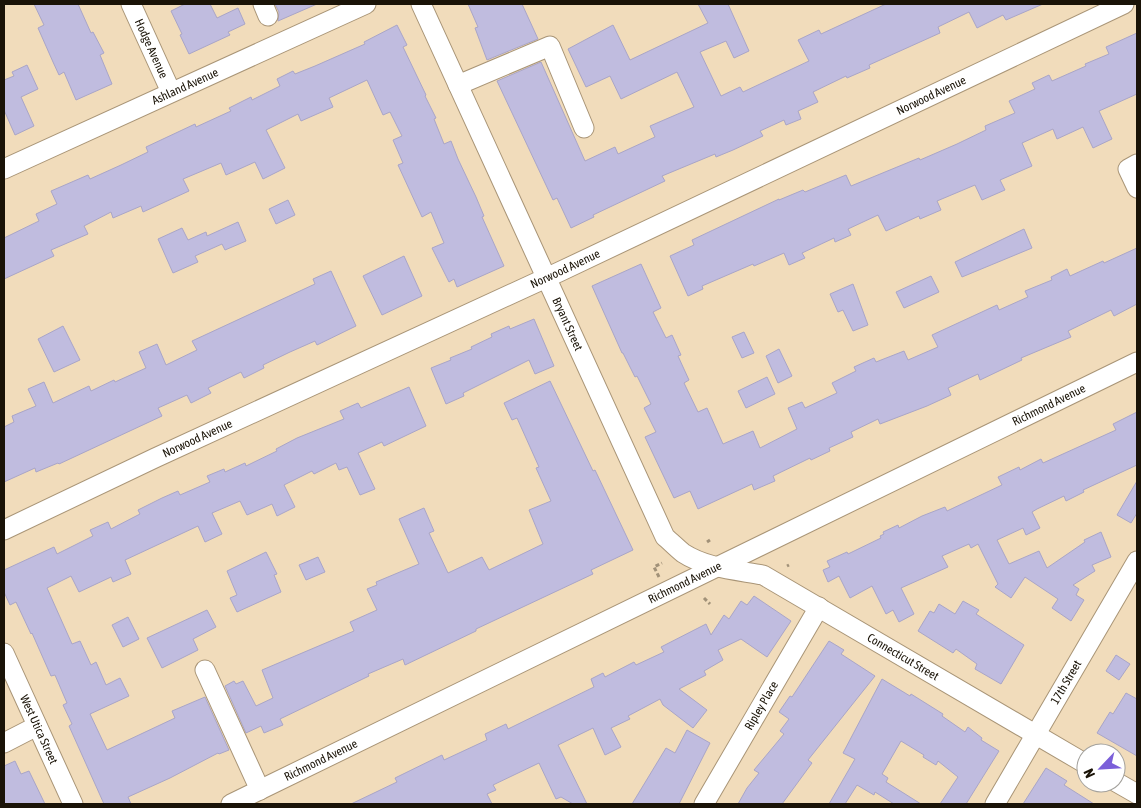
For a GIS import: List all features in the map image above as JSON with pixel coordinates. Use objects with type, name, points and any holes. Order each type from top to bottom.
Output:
[{"type":"street","name":"Hodge Avenue","points":[[131,4],[171,92]]},
{"type":"street","name":"Ashland Avenue","points":[[4,169],[366,4]]},
{"type":"street","name":"Bryant Street","points":[[421,4],[665,537],[683,553],[715,566]]},
{"type":"street","name":"Norwood Avenue","points":[[4,530],[546,278],[1124,4]]},
{"type":"street","points":[[458,86],[550,46],[584,128]]},
{"type":"street","points":[[1137,164],[1128,169],[1137,188]]},
{"type":"street","name":"Richmond Avenue","points":[[232,804],[715,566],[1137,362]]},
{"type":"street","name":"17th Street","points":[[996,804],[1137,561]]},
{"type":"street","name":"Connecticut Street","points":[[715,566],[763,575],[1076,758]]},
{"type":"street","name":"Ripley Place","points":[[704,804],[819,607]]},
{"type":"street","name":"West Utica Street","points":[[4,654],[74,804]]},
{"type":"street","points":[[205,670],[260,790]]},
{"type":"street","points":[[4,742],[37,726]]},
{"type":"street","points":[[1126,788],[1137,794]]},
{"type":"path","points":[[658,576],[654,567],[662,563]]},
{"type":"path","points":[[704,598],[710,604]]},
{"type":"building","points":[[34,4],[78,4],[91,33],[93,32],[104,53],[100,55],[112,84],[76,100],[64,72],[59,75],[38,28],[44,25]]},
{"type":"building","points":[[185,4],[210,4],[217,18],[238,8],[245,24],[228,32],[230,35],[189,54],[171,11]]},
{"type":"building","points":[[275,4],[317,4],[278,21],[279,12]]},
{"type":"building","points":[[468,4],[522,4],[538,39],[487,60],[475,28],[478,27]]},
{"type":"building","points":[[698,4],[728,4],[749,51],[734,58],[726,41],[700,52],[721,96],[740,87],[743,92],[809,61],[798,40],[819,30],[821,34],[886,4],[1043,4],[1006,20],[1003,15],[977,28],[969,12],[938,27],[940,33],[869,65],[870,68],[847,78],[846,76],[813,92],[818,102],[798,111],[801,119],[786,125],[784,120],[760,131],[763,136],[733,150],[716,157],[715,154],[662,176],[665,181],[593,215],[594,217],[571,228],[557,198],[553,200],[497,81],[541,62],[585,161],[615,147],[618,154],[655,137],[650,126],[694,107],[677,72],[621,99],[610,76],[586,87],[568,49],[613,25],[630,60],[708,23]]},
{"type":"building","points":[[397,25],[407,45],[403,47],[436,118],[434,119],[444,144],[451,141],[504,266],[457,287],[454,279],[449,282],[432,248],[444,243],[431,212],[422,217],[398,165],[403,163],[393,140],[402,136],[390,112],[383,115],[367,80],[329,98],[333,107],[301,121],[298,114],[266,130],[285,168],[263,179],[255,162],[226,175],[221,163],[183,179],[189,191],[143,212],[141,206],[113,218],[111,212],[84,226],[88,234],[51,250],[54,256],[4,279],[4,238],[39,221],[36,214],[57,204],[51,191],[88,175],[90,179],[121,165],[148,152],[146,147],[195,124],[196,127],[231,111],[229,108],[251,97],[252,100],[280,86],[277,79],[293,71],[295,74],[365,44],[364,42]]},
{"type":"building","points":[[1137,33],[1137,94],[1099,111],[1112,139],[1093,148],[1083,127],[1057,139],[1053,129],[1022,143],[1032,166],[1000,180],[1005,190],[982,200],[975,185],[937,201],[941,210],[920,219],[919,216],[886,231],[878,215],[848,229],[851,235],[835,242],[834,238],[802,253],[805,258],[789,265],[784,253],[702,286],[703,289],[688,296],[670,256],[694,245],[692,240],[779,199],[803,190],[805,192],[846,175],[851,186],[957,144],[986,130],[985,126],[1015,113],[1009,101],[1035,89],[1032,83],[1049,75],[1052,81],[1086,66],[1085,64],[1109,54],[1106,47]]},
{"type":"building","points":[[27,65],[38,89],[21,97],[34,126],[15,135],[4,110],[4,80],[14,76],[12,72]]},
{"type":"building","points":[[288,200],[295,215],[276,224],[269,209]]},
{"type":"building","points":[[238,222],[246,241],[225,250],[222,244],[195,256],[198,262],[173,273],[158,239],[182,228],[188,240],[206,232],[207,236]]},
{"type":"building","points":[[1024,229],[1032,248],[962,277],[955,262]]},
{"type":"building","points":[[1137,248],[1137,304],[1114,316],[1111,310],[1068,331],[1071,337],[1021,358],[1022,360],[980,380],[978,374],[948,388],[951,395],[927,406],[880,424],[878,419],[851,432],[853,437],[829,448],[830,451],[811,460],[810,458],[773,476],[775,481],[754,490],[752,484],[698,509],[690,491],[674,498],[645,437],[656,432],[644,408],[651,404],[637,376],[635,377],[622,353],[592,286],[641,264],[661,308],[653,312],[666,338],[672,335],[681,355],[678,356],[689,380],[684,383],[698,412],[707,408],[723,444],[753,431],[760,448],[797,429],[788,408],[802,402],[805,408],[837,393],[832,383],[856,371],[854,367],[874,358],[876,362],[904,351],[908,360],[938,347],[932,335],[997,305],[999,310],[1028,297],[1025,291],[1052,280],[1051,277],[1067,269],[1070,276]]},
{"type":"building","points":[[404,256],[422,296],[382,315],[363,276]]},
{"type":"building","points":[[331,271],[356,326],[317,345],[315,341],[290,352],[263,365],[264,368],[244,378],[241,372],[208,388],[211,393],[191,403],[187,395],[158,408],[162,416],[59,464],[36,472],[35,468],[4,482],[4,427],[14,422],[12,416],[36,406],[28,389],[44,382],[53,403],[89,386],[91,391],[146,368],[139,352],[157,344],[166,365],[197,350],[192,341],[315,284],[313,279]]},
{"type":"building","points":[[931,276],[939,292],[904,308],[896,292]]},
{"type":"building","points":[[853,284],[868,325],[853,331],[843,310],[838,312],[830,294]]},
{"type":"building","points":[[534,319],[554,366],[535,374],[529,360],[463,393],[464,396],[446,404],[431,368],[472,349],[471,347],[492,337],[491,334],[509,326],[510,329]]},
{"type":"building","points":[[63,326],[80,360],[54,372],[38,339]]},
{"type":"building","points":[[744,332],[754,353],[742,358],[732,337]]},
{"type":"building","points":[[779,349],[792,376],[778,383],[766,356]]},
{"type":"building","points":[[767,377],[775,394],[746,408],[738,391]]},
{"type":"building","points":[[550,381],[633,550],[591,570],[593,574],[405,665],[403,659],[368,674],[369,676],[280,719],[283,725],[264,733],[261,726],[246,733],[225,686],[234,681],[236,684],[243,681],[256,706],[273,698],[262,670],[354,631],[350,622],[377,610],[367,589],[377,585],[376,582],[419,564],[399,519],[424,508],[434,531],[429,533],[448,573],[482,557],[489,570],[543,544],[529,510],[551,501],[536,468],[539,467],[517,418],[512,420],[504,403]]},
{"type":"building","points":[[409,387],[426,426],[384,446],[382,442],[358,453],[375,489],[360,495],[347,467],[339,470],[336,463],[314,474],[312,471],[284,485],[295,507],[277,516],[272,504],[247,515],[240,501],[212,513],[222,534],[205,542],[198,526],[125,560],[131,574],[113,582],[111,577],[79,592],[71,576],[47,588],[72,644],[80,641],[91,665],[96,662],[106,685],[120,678],[129,696],[90,714],[107,750],[175,718],[172,711],[205,697],[229,750],[218,753],[128,797],[131,804],[104,804],[69,726],[72,724],[63,705],[67,703],[55,675],[51,676],[16,602],[10,605],[4,592],[4,570],[54,547],[57,554],[93,536],[90,530],[108,522],[111,529],[140,514],[138,510],[162,498],[178,491],[180,495],[210,482],[207,476],[224,469],[225,472],[245,463],[246,466],[277,451],[276,449],[297,438],[344,419],[340,411],[358,403],[361,408]]},
{"type":"building","points":[[1137,412],[1137,465],[1083,490],[1084,492],[1066,501],[1064,496],[1032,512],[1040,528],[1026,535],[1023,528],[997,540],[1009,564],[1039,551],[1047,568],[1085,542],[1084,540],[1101,532],[1111,557],[1092,565],[1095,571],[1073,585],[1079,589],[1076,595],[1084,600],[1071,621],[1052,608],[1058,599],[1025,577],[1011,598],[995,587],[998,584],[978,544],[971,548],[969,544],[942,556],[948,567],[901,588],[914,614],[899,622],[893,610],[886,614],[872,586],[850,598],[839,576],[828,582],[823,570],[830,567],[827,561],[847,552],[848,554],[881,538],[880,536],[884,534],[883,532],[898,525],[899,528],[945,507],[947,511],[1002,485],[998,477],[1019,467],[1020,470],[1041,459],[1043,463],[1116,430],[1113,424]]},
{"type":"building","points":[[1137,481],[1137,513],[1131,523],[1117,515]]},
{"type":"building","points":[[266,552],[277,574],[274,575],[281,592],[237,612],[230,598],[237,595],[227,571]]},
{"type":"building","points":[[318,557],[325,572],[306,580],[299,565]]},
{"type":"building","points":[[754,596],[791,621],[767,657],[741,639],[718,650],[723,660],[704,671],[706,675],[679,689],[707,710],[693,728],[663,705],[660,699],[628,716],[630,719],[611,728],[621,747],[605,755],[593,728],[558,745],[587,804],[573,804],[561,797],[556,799],[539,763],[493,785],[496,790],[487,794],[492,804],[351,804],[397,782],[395,778],[442,755],[444,760],[487,740],[485,734],[506,724],[508,729],[594,687],[591,679],[603,673],[605,677],[634,662],[636,665],[664,652],[661,647],[706,624],[711,635],[724,615],[729,619],[741,601],[747,605]]},
{"type":"building","points":[[963,601],[979,610],[976,614],[1024,645],[1001,684],[975,669],[977,664],[956,649],[953,653],[918,631],[930,611],[934,613],[939,604],[955,614]]},
{"type":"building","points":[[207,610],[216,627],[193,639],[198,650],[162,668],[147,638]]},
{"type":"building","points":[[128,617],[139,639],[123,647],[112,625]]},
{"type":"building","points":[[829,641],[844,650],[841,654],[875,676],[808,760],[812,763],[782,804],[738,804],[747,788],[759,773],[754,770],[784,734],[780,731],[789,719],[779,712],[790,696],[792,697]]},
{"type":"building","points":[[1116,655],[1130,664],[1119,680],[1106,671]]},
{"type":"building","points":[[882,679],[943,714],[942,716],[965,732],[968,727],[982,738],[981,740],[999,751],[966,804],[940,804],[958,777],[938,761],[936,765],[901,741],[882,774],[888,778],[886,782],[921,804],[894,804],[875,792],[874,795],[857,785],[845,804],[829,804],[855,759],[843,753]]},
{"type":"building","points":[[1126,693],[1137,699],[1137,756],[1126,750],[1126,743],[1114,743],[1097,733],[1110,712],[1113,714]]},
{"type":"building","points":[[687,730],[710,743],[679,804],[632,804],[666,748],[675,753]]},
{"type":"building","points":[[15,761],[21,774],[29,771],[45,804],[4,804],[4,766]]},
{"type":"building","points":[[1046,768],[1067,781],[1064,785],[1094,804],[1023,804]]}]
